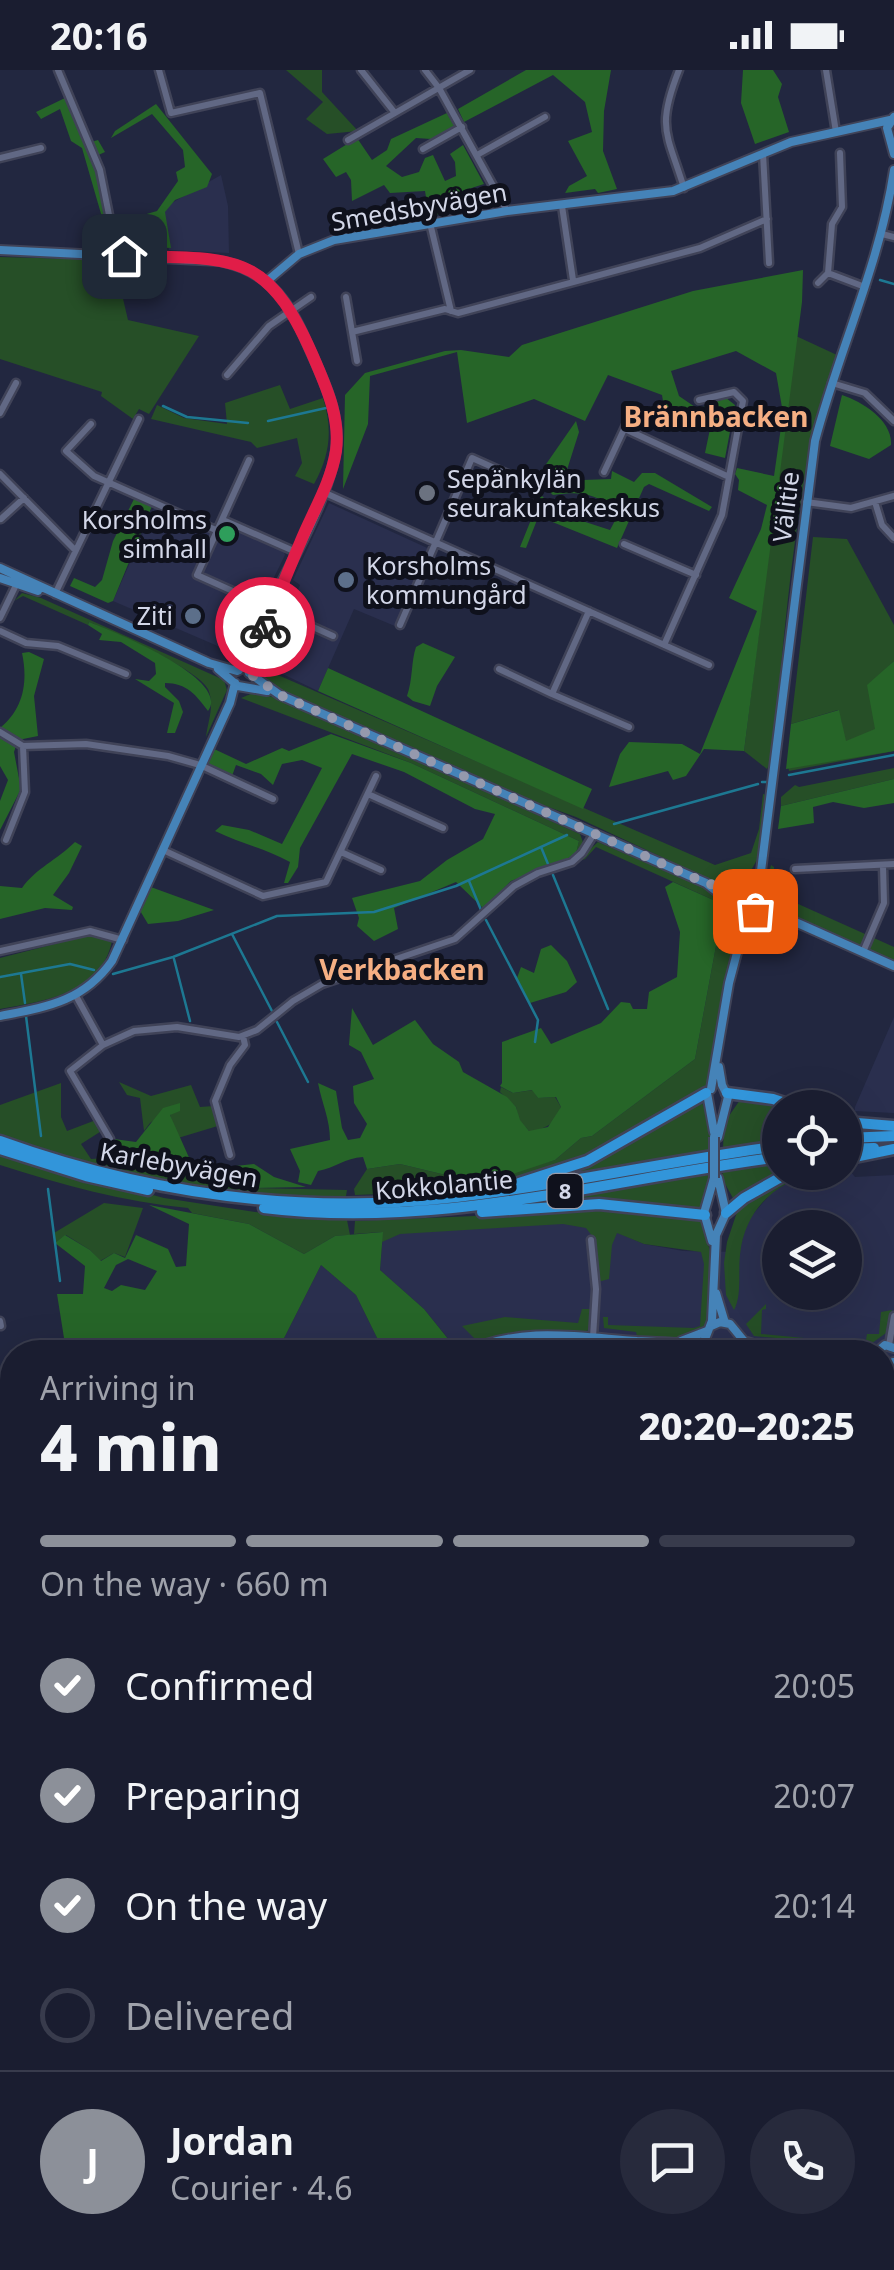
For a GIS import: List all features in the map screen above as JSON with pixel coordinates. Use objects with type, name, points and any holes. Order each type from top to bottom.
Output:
[{"type":"highway","points":[[507,1191],[603,1154],[709,1091]]},
{"type":"highway","points":[[725,1092],[762,1097]]},
{"type":"highway","points":[[862,1123],[894,1126]]},
{"type":"highway","points":[[862,1137],[894,1136]]},
{"type":"highway","name":"Karlebyvägen","points":[[0,1141],[87,1169],[212,1195],[352,1208]]},
{"type":"highway","name":"Kokkolantie","points":[[352,1208],[507,1191],[762,1148]]},
{"type":"highway","points":[[862,1149],[894,1148]]},
{"type":"highway","points":[[862,1155],[894,1148]]},
{"type":"highway","name":"Karlebyvägen","points":[[0,1149],[151,1191],[272,1209],[352,1208]]},
{"type":"highway","name":"Kokkolantie","points":[[352,1208],[446,1210],[762,1160]]},
{"type":"highway","points":[[723,1216],[762,1188]]},
{"type":"highway","points":[[446,1210],[458,1214],[599,1204],[706,1216]]},
{"type":"main road","points":[[892,118],[894,154]]},
{"type":"main road","name":"Smedsbyvägen","points":[[267,281],[299,254],[356,234],[684,188],[792,142],[892,118]]},
{"type":"main road","points":[[862,128],[883,131],[891,139]]},
{"type":"main road","name":"Välitie","points":[[759,897],[815,441],[830,382],[882,234],[894,170]]},
{"type":"main road","points":[[0,250],[220,261],[240,266],[267,281],[291,309],[330,396],[336,422],[336,452],[250,664],[250,682],[239,684]]},
{"type":"main road","points":[[0,568],[18,581]]},
{"type":"main road","points":[[0,578],[55,595],[209,663],[250,674],[280,695]]},
{"type":"main road","points":[[0,1016],[51,1006],[76,996],[106,971],[239,684],[238,670],[274,610]]},
{"type":"main road","points":[[209,663],[239,684],[280,695],[706,883],[751,889],[784,918]]},
{"type":"main road","name":"Välitie","points":[[740,890],[761,858]]},
{"type":"main road","points":[[706,883],[735,908],[784,918],[894,966]]},
{"type":"main road","points":[[740,890],[734,896],[740,939]]},
{"type":"main road","points":[[709,1340],[716,1234],[723,1216],[716,1178],[714,1122],[706,1102],[740,939],[759,897]]},
{"type":"main road","points":[[716,1137],[725,1092],[718,1058]]},
{"type":"main road","points":[[709,1091],[725,1092]]},
{"type":"main road","points":[[715,1257],[706,1216],[716,1178]]},
{"type":"main road","points":[[706,1216],[723,1216]]},
{"type":"main road","points":[[714,1284],[725,1322],[748,1340]]},
{"type":"main road","points":[[681,1340],[725,1322]]},
{"type":"main road","points":[[500,1340],[525,1335],[643,1340]]},
{"type":"street","points":[[58,70],[100,170],[110,220],[124,256]]},
{"type":"street","points":[[159,70],[171,113],[260,93],[299,254]]},
{"type":"street","points":[[361,70],[395,113]]},
{"type":"street","points":[[426,70],[507,211]]},
{"type":"street","points":[[348,140],[470,70]]},
{"type":"street","points":[[679,70],[668,103],[665,134],[684,188]]},
{"type":"street","points":[[826,70],[836,132]]},
{"type":"street","points":[[477,155],[544,117]]},
{"type":"street","points":[[423,150],[462,127]]},
{"type":"street","points":[[0,158],[41,148]]},
{"type":"street","points":[[818,283],[828,273],[832,224],[842,206],[840,153]]},
{"type":"street","points":[[763,154],[769,263]]},
{"type":"street","points":[[562,206],[573,280]]},
{"type":"street","points":[[352,332],[452,311],[458,313],[700,248],[768,219]]},
{"type":"street","points":[[430,224],[452,311]]},
{"type":"street","points":[[882,234],[894,237]]},
{"type":"street","points":[[828,273],[866,287]]},
{"type":"street","points":[[346,297],[357,361]]},
{"type":"street","points":[[227,374],[269,326],[312,298]]},
{"type":"street","points":[[830,382],[865,393],[894,421]]},
{"type":"street","points":[[0,413],[16,383]]},
{"type":"street","points":[[664,644],[722,514],[744,401],[734,392],[699,400]]},
{"type":"street","points":[[604,472],[633,410]]},
{"type":"street","points":[[55,595],[139,419]]},
{"type":"street","points":[[90,424],[66,450],[94,476],[218,530]]},
{"type":"street","points":[[625,429],[730,477]]},
{"type":"street","points":[[400,626],[472,458],[537,486]]},
{"type":"street","points":[[249,460],[197,575],[333,636]]},
{"type":"street","points":[[0,474],[76,550]]},
{"type":"street","points":[[323,492],[709,664]]},
{"type":"street","points":[[805,502],[851,508],[894,496]]},
{"type":"street","points":[[1,520],[24,498]]},
{"type":"street","points":[[875,502],[882,525],[894,538]]},
{"type":"street","points":[[223,520],[296,552]]},
{"type":"street","points":[[624,544],[696,575]]},
{"type":"street","points":[[0,618],[18,581]]},
{"type":"street","points":[[552,694],[589,611]]},
{"type":"street","points":[[0,631],[26,643],[58,646],[126,674]]},
{"type":"street","points":[[499,670],[629,727]]},
{"type":"street","points":[[0,732],[23,746],[86,744],[168,756],[200,765],[274,798]]},
{"type":"street","points":[[6,840],[25,792],[23,746]]},
{"type":"street","points":[[162,849],[263,896],[326,882],[376,776]]},
{"type":"street","points":[[368,794],[443,828]]},
{"type":"street","points":[[110,1139],[70,1071],[104,1045],[124,1034],[157,1027],[242,1036],[257,1030],[322,984],[455,940],[514,886],[572,862],[594,834]]},
{"type":"street","points":[[340,852],[381,870]]},
{"type":"street","points":[[795,868],[894,864]]},
{"type":"street","points":[[863,952],[884,903],[883,866]]},
{"type":"street","points":[[0,951],[90,931],[122,940]]},
{"type":"street","points":[[76,996],[104,1045]]},
{"type":"street","points":[[230,1155],[214,1102],[230,1065],[245,1045],[242,1036]]},
{"type":"street","points":[[591,1240],[596,1288],[593,1337]]},
{"type":"shaded area","points":[[221,175],[228,206],[229,253],[169,250],[161,209]]},
{"type":"shaded area","points":[[329,503],[436,552],[402,629],[354,609],[318,691],[266,666],[300,585],[293,580]]},
{"type":"shaded area","points":[[156,504],[219,532],[224,522],[283,549],[285,555],[247,632],[227,650],[113,601]]},
{"type":"shaded area","points":[[894,1017],[894,1113],[862,1111],[862,1091]]},
{"type":"shaded area","points":[[894,1175],[894,1340],[449,1340],[424,1309],[380,1270],[383,1232],[583,1218],[644,1244],[683,1251],[739,1252],[747,1221],[774,1190],[862,1190],[862,1177]]},
{"type":"shaded area","points":[[321,1265],[356,1295],[378,1340],[283,1340]]},
{"type":"green space","points":[[286,70],[322,70],[322,92],[358,131],[327,134],[306,119],[323,102]]},
{"type":"green space","points":[[526,70],[611,70],[603,151],[617,189],[565,193],[569,186],[587,176],[568,141],[592,132],[585,102],[553,75],[464,122],[458,109]]},
{"type":"green space","points":[[743,70],[773,70],[782,84],[778,97],[789,132],[755,144],[741,103]]},
{"type":"green space","points":[[65,98],[84,144],[98,140],[105,152],[94,157],[112,224],[157,211],[178,181],[176,172],[185,167],[183,150],[152,114],[111,138],[115,131],[156,104],[212,174],[207,187],[175,200],[165,212],[171,248],[149,247],[148,239],[143,237],[137,244],[108,238],[82,148],[71,141],[60,109],[41,119],[36,112]]},
{"type":"green space","points":[[447,113],[455,127],[431,139],[416,138],[386,166],[402,177],[419,172],[425,158],[433,155],[445,181],[456,176],[450,154],[463,145],[484,184],[453,194],[456,211],[429,216],[425,191],[390,193],[384,185],[352,201],[351,180],[346,172],[336,177],[323,159],[357,138],[372,160],[387,150],[391,139]]},
{"type":"green space","points":[[0,257],[114,260],[128,320],[199,336],[149,414],[139,409],[133,419],[101,396],[102,392],[0,359]]},
{"type":"green space","points":[[803,270],[744,751],[704,749],[686,776],[673,780],[668,771],[609,787],[620,754],[629,742],[682,744],[700,754],[757,611],[729,598],[761,529],[767,505],[738,490],[735,474],[737,468],[774,476],[783,413],[776,373],[736,351],[671,371],[679,396],[698,409],[726,398],[735,405],[725,458],[705,453],[710,429],[684,423],[665,413],[662,395],[608,375],[585,421],[534,399],[467,423],[457,352],[370,376],[368,424],[343,489],[345,395],[365,373],[445,351],[461,350],[509,357],[522,345],[693,291]]},
{"type":"green space","points":[[796,336],[837,355],[822,403],[801,504],[767,769],[744,751]]},
{"type":"green space","points":[[280,385],[290,409],[323,398],[328,442],[314,484],[295,476],[302,463],[297,438],[257,448],[251,442],[151,419],[157,405],[184,418],[227,424],[225,403]]},
{"type":"green space","points":[[842,395],[859,402],[882,420],[891,445],[869,459],[830,446]]},
{"type":"green space","points":[[576,421],[579,432],[566,473],[583,480],[611,479],[612,471],[634,482],[642,473],[655,473],[712,507],[709,511],[649,484],[644,487],[617,548],[545,519],[537,520],[526,548],[520,547],[541,495],[549,503],[549,510],[564,510],[567,516],[610,530],[619,513],[616,507],[586,495],[553,495],[539,483],[542,470]]},
{"type":"green space","points":[[134,499],[152,506],[113,601],[108,603],[70,586],[74,578],[95,587],[102,580],[113,541]]},
{"type":"green space","points":[[813,537],[847,539],[894,625],[894,661],[868,686],[894,711],[894,751],[789,771],[788,766],[842,724],[838,710],[791,724]]},
{"type":"green space","points":[[22,593],[224,680],[227,690],[206,737],[211,701],[201,681],[172,662],[89,622],[88,625],[23,596],[14,601]]},
{"type":"green space","points":[[279,616],[286,619],[266,666],[271,672],[715,865],[751,853],[759,829],[763,794],[767,795],[758,858],[749,874],[720,874],[717,878],[746,878],[739,885],[719,884],[576,817],[515,795],[281,692],[264,678],[256,663]]},
{"type":"green space","points":[[89,622],[144,646],[187,671],[211,698],[208,711],[185,688],[165,683],[183,712],[175,733],[167,733],[174,703],[135,679],[149,681],[156,674],[155,663],[121,642],[99,640],[102,634]]},
{"type":"green space","points":[[423,643],[455,657],[430,706],[407,696],[416,647]]},
{"type":"green space","points":[[22,653],[44,659],[34,696],[38,736],[18,740],[14,752],[21,789],[0,830],[0,801],[8,780],[0,766],[0,728],[19,703],[24,684]]},
{"type":"green space","points":[[894,661],[894,751],[786,769],[791,724],[839,710],[846,741],[875,729],[867,685]]},
{"type":"green space","points":[[328,668],[592,789],[583,809],[318,691]]},
{"type":"green space","points":[[253,693],[279,698],[580,834],[584,845],[576,853],[579,841],[411,763],[241,698]]},
{"type":"green space","points":[[331,734],[411,763],[579,841],[576,853],[561,863],[511,881],[484,909],[456,882],[394,908],[398,929],[374,941],[357,926],[359,918],[352,898],[420,881],[483,839],[495,814],[475,809],[404,772],[352,754],[300,848],[298,867],[288,883],[284,883],[290,862],[215,831],[222,825],[249,830],[282,844],[322,768],[302,760],[282,764],[273,785],[261,774],[236,765],[232,776],[206,763],[212,748],[246,764],[282,748],[289,751]]},
{"type":"green space","points":[[894,768],[894,779],[781,806],[781,797],[795,785]]},
{"type":"green space","points":[[894,779],[894,803],[864,808],[833,802],[813,807],[814,823],[778,829],[781,806]]},
{"type":"green space","points":[[75,842],[82,846],[53,895],[72,910],[45,908],[0,919],[0,886],[22,888]]},
{"type":"green space","points":[[598,842],[717,893],[730,908],[736,933],[706,1086],[623,1140],[549,1170],[455,1189],[355,1195],[354,1189],[367,1169],[400,1164],[475,1182],[555,1160],[695,1059],[721,919],[720,903],[596,847],[576,862]]},
{"type":"green space","points":[[771,865],[774,879],[767,890],[894,947],[894,961],[771,905],[773,900],[765,888]]},
{"type":"green space","points":[[673,882],[720,903],[721,919],[695,1059],[555,1160],[494,1180],[475,1182],[400,1164],[367,1169],[363,1157],[318,1171],[311,1185],[298,1182],[300,1171],[290,1149],[330,1140],[318,1083],[336,1091],[348,1140],[360,1138],[367,1124],[354,1103],[353,1086],[374,1079],[361,1052],[349,1045],[352,1008],[373,1045],[415,1020],[433,1044],[459,1062],[463,1072],[507,1097],[529,1131],[548,1127],[561,1107],[556,1097],[538,1098],[532,1090],[513,1093],[500,1086],[502,1042],[541,1028],[551,1044],[601,1023],[621,1002],[630,1003],[633,1009],[647,1009],[649,992],[677,977],[680,932],[665,887]]},
{"type":"green space","points":[[148,886],[214,910],[178,921],[148,924],[139,909]]},
{"type":"green space","points":[[86,936],[112,941],[96,973],[83,984],[52,998],[0,1009],[0,958]]},
{"type":"green space","points":[[551,945],[567,961],[577,982],[566,992],[530,1003],[517,978],[521,967],[534,973],[541,949]]},
{"type":"green space","points":[[119,1082],[151,1096],[191,1085],[200,1107],[214,1106],[221,1125],[178,1138],[170,1115],[180,1104],[144,1131],[140,1098],[127,1095]]},
{"type":"green space","points":[[61,1083],[61,1117],[67,1131],[96,1120],[103,1130],[81,1144],[91,1159],[118,1157],[122,1166],[219,1179],[249,1188],[347,1190],[346,1196],[257,1193],[170,1181],[0,1135],[0,1105]]},
{"type":"green space","points":[[501,1087],[513,1093],[533,1090],[538,1098],[555,1097],[561,1107],[550,1124],[530,1132],[519,1120],[516,1107],[500,1092]]},
{"type":"green space","points":[[740,1100],[762,1101],[762,1145],[723,1149],[724,1123]]},
{"type":"green space","points":[[702,1102],[712,1131],[711,1151],[549,1178],[630,1143]]},
{"type":"green space","points":[[180,1103],[180,1111],[170,1115],[191,1162],[202,1162],[207,1169],[254,1164],[274,1177],[306,1187],[249,1188],[219,1179],[122,1166],[114,1139],[136,1142],[163,1108]]},
{"type":"green space","points":[[0,1154],[164,1198],[255,1212],[347,1220],[350,1235],[335,1236],[304,1254],[249,1224],[47,1179],[0,1165]]},
{"type":"green space","points":[[762,1164],[762,1183],[734,1200],[723,1180],[722,1169]]},
{"type":"green space","points":[[710,1170],[709,1191],[700,1209],[500,1208]]},
{"type":"green space","points":[[766,1190],[777,1190],[764,1201],[748,1225],[740,1255],[734,1310],[726,1295],[724,1263],[738,1209]]},
{"type":"green space","points":[[104,1203],[143,1208],[125,1257],[114,1253],[100,1261],[66,1235],[55,1243],[54,1233]]},
{"type":"green space","points":[[149,1205],[249,1224],[304,1254],[335,1236],[383,1232],[380,1270],[424,1309],[449,1340],[378,1340],[356,1295],[321,1265],[283,1340],[65,1340],[57,1294],[83,1294],[85,1266],[55,1243],[65,1235],[101,1261],[114,1253],[125,1258],[136,1235],[168,1249],[176,1267],[186,1266],[189,1224]],"holes":[[[128,1259],[157,1271],[145,1290],[121,1285],[112,1291],[104,1288],[116,1265]]]},
{"type":"green space","points":[[580,1207],[701,1218],[710,1251],[707,1327],[676,1339],[637,1336],[636,1332],[604,1328],[603,1317],[608,1317],[608,1325],[700,1326],[704,1264],[701,1252],[644,1244],[617,1233],[609,1279],[598,1282],[593,1237],[586,1228],[563,1224],[400,1234],[382,1242],[382,1232],[354,1234],[355,1221]]},
{"type":"green space","points":[[762,1308],[761,1334],[825,1340],[800,1340],[754,1336],[746,1324]]},
{"type":"green space","points":[[582,1309],[592,1309],[591,1329],[581,1333],[535,1331],[476,1340],[462,1326],[505,1317],[578,1323]]},
{"type":"green space","points":[[892,1310],[886,1333],[876,1340],[866,1340],[867,1334],[879,1334],[881,1312]]},
{"type":"waterway","points":[[880,280],[894,284]]},
{"type":"waterway","points":[[163,406],[187,417],[248,423]]},
{"type":"waterway","points":[[268,421],[326,408]]},
{"type":"waterway","points":[[789,775],[894,755]]},
{"type":"waterway","points":[[762,782],[767,782]]},
{"type":"waterway","points":[[614,824],[758,784]]},
{"type":"waterway","points":[[113,974],[173,957],[277,916],[374,912],[456,886],[567,835]]},
{"type":"waterway","points":[[541,847],[548,864]]},
{"type":"waterway","points":[[553,875],[608,1009]]},
{"type":"waterway","points":[[469,881],[481,910]]},
{"type":"waterway","points":[[486,920],[538,1020],[535,1042]]},
{"type":"waterway","points":[[232,934],[273,1013]]},
{"type":"waterway","points":[[174,959],[190,1021]]},
{"type":"waterway","points":[[0,977],[70,964],[94,970]]},
{"type":"waterway","points":[[21,974],[25,1003]]},
{"type":"waterway","points":[[26,1016],[41,1136]]},
{"type":"waterway","points":[[277,1022],[308,1082]]},
{"type":"waterway","points":[[48,1189],[60,1281]]},
{"type":"way so far","points":[[265,627],[248,669],[254,679],[280,695],[706,883],[733,890],[751,889],[759,899],[755,911]]},
{"type":"place","name":"Sepänkylän seurakuntakeskus","points":[[427,493]]},
{"type":"place","name":"Korsholms simhall","points":[[227,534]]},
{"type":"place","name":"Korsholms kommungård","points":[[346,580]]},
{"type":"place","name":"Ziti","points":[[193,616]]},
{"type":"district","name":"Brännbacken","points":[[716,417]]},
{"type":"district","name":"Verkbacken","points":[[402,970]]},
{"type":"route","points":[[124,256],[210,259],[240,266],[267,281],[298,320],[330,396],[337,437],[332,468],[286,575],[280,600],[265,627]]}]
